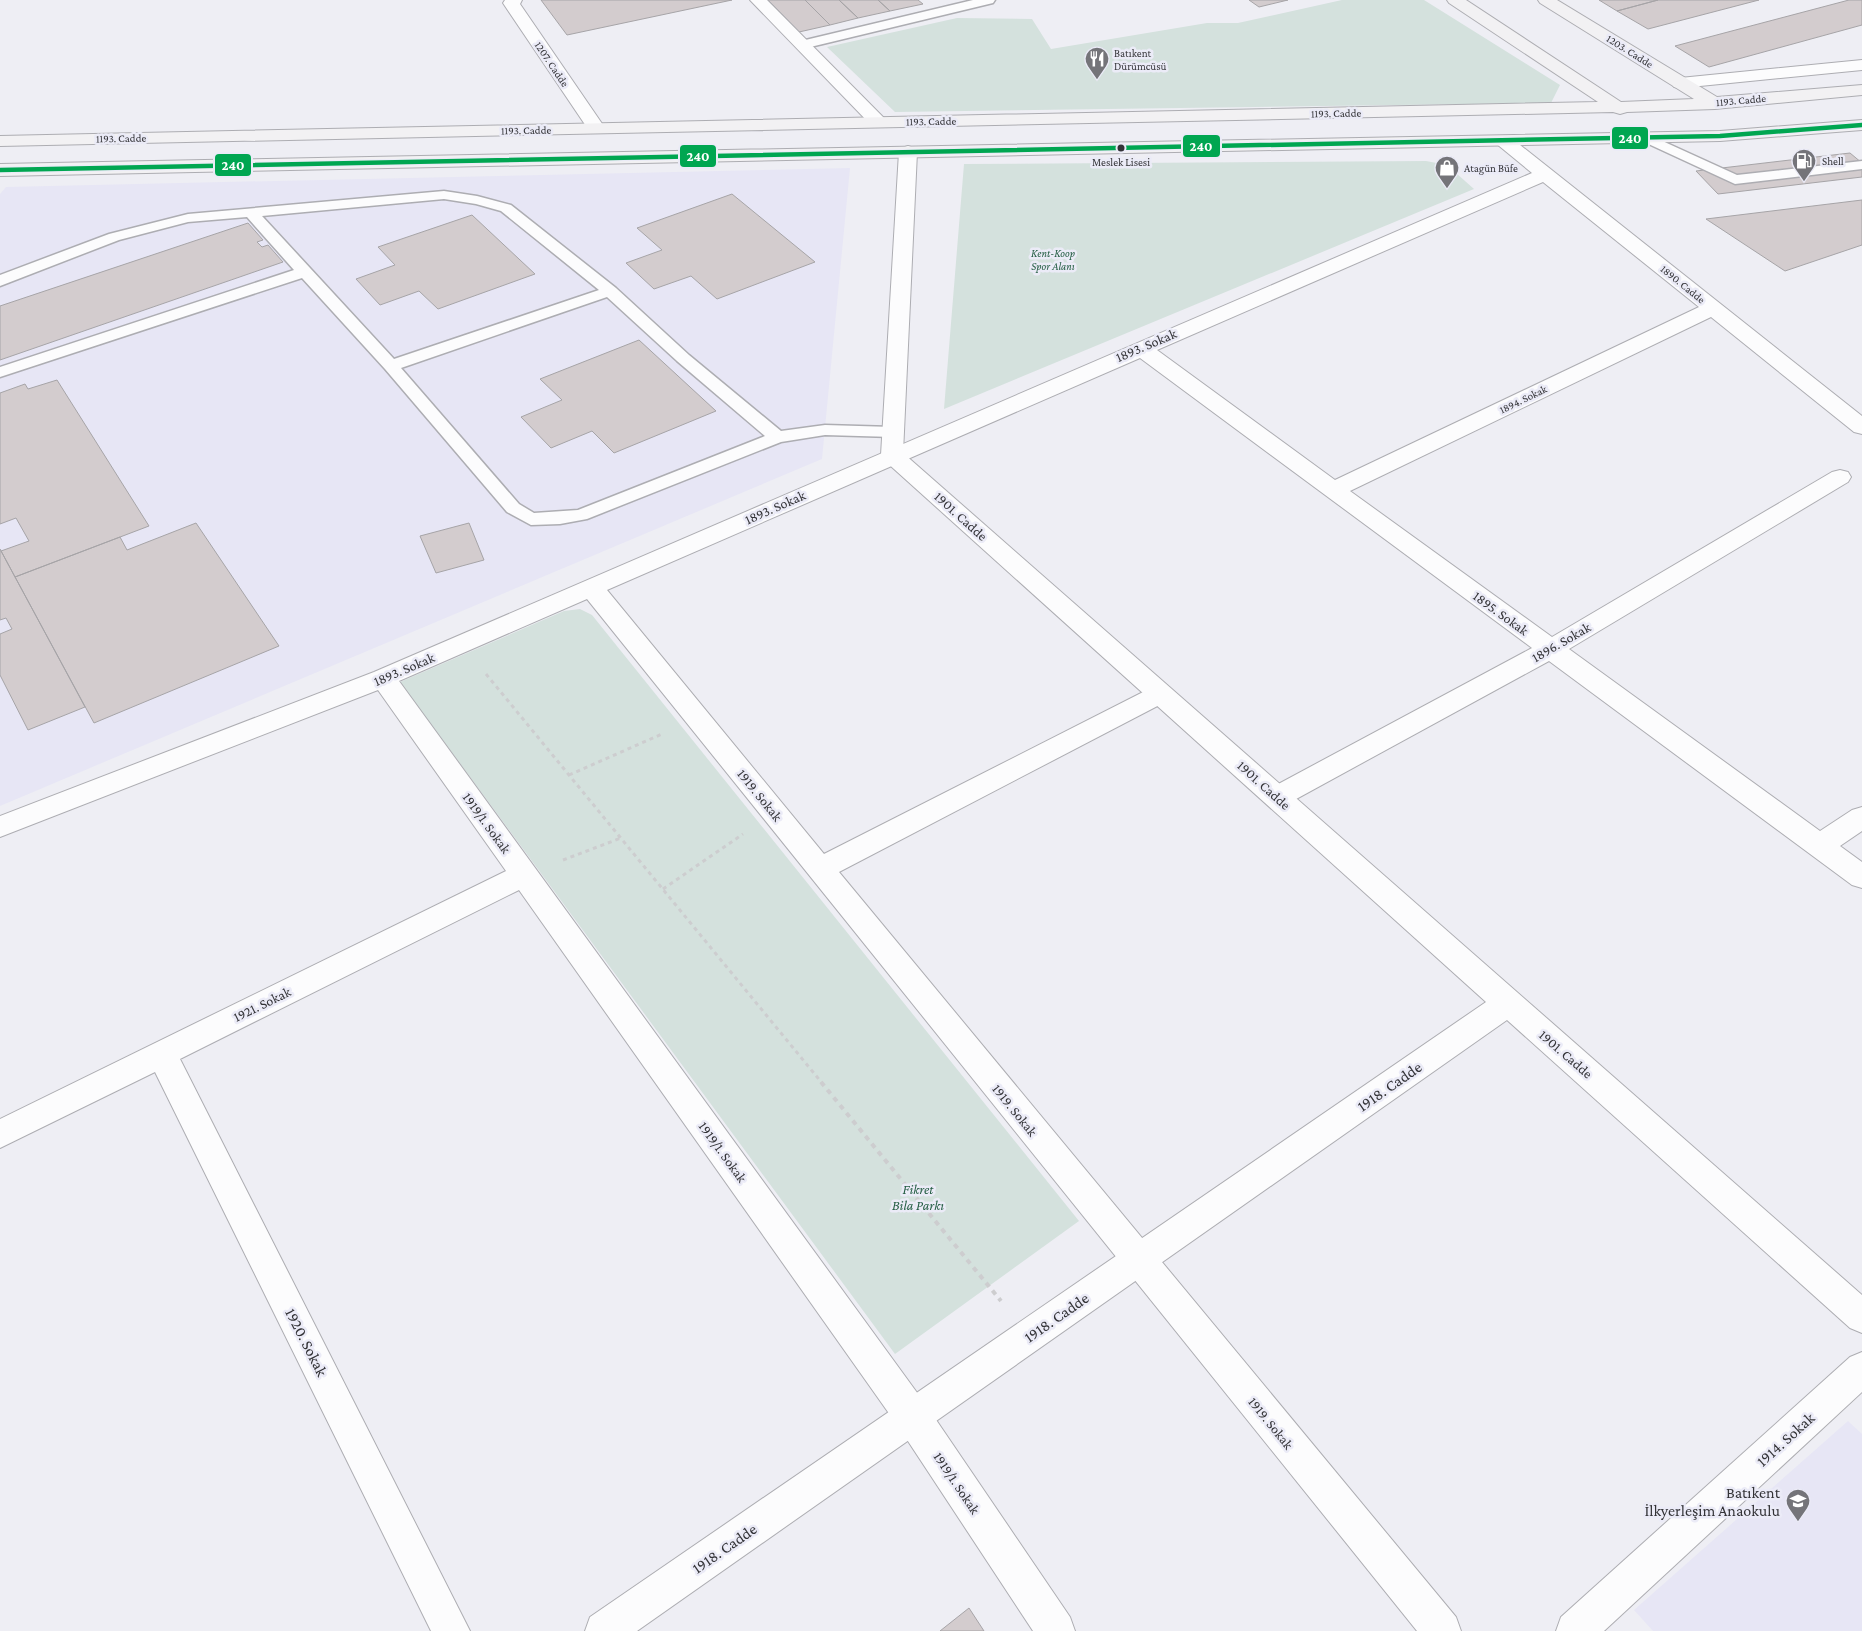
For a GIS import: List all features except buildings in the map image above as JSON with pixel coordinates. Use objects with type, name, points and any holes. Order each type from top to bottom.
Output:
[{"type":"main road","points":[[1455,0],[1618,107],[1648,138]]},
{"type":"main road","name":"1203. Cadde","points":[[1546,0],[1713,103],[1749,134]]},
{"type":"main road","name":"1193. Cadde","points":[[0,141],[1618,107],[1713,103],[1862,90]]},
{"type":"main road","points":[[878,122],[908,152]]},
{"type":"main road","points":[[0,170],[1648,138],[1749,134],[1862,125]]},
{"type":"street","name":"1207. Cadde","points":[[514,0],[511,3],[596,128]]},
{"type":"street","points":[[758,0],[878,122]]},
{"type":"street","points":[[1680,83],[1862,65]]},
{"type":"street","name":"1890. Cadde","points":[[1504,141],[1862,427]]},
{"type":"street","points":[[893,444],[908,152]]},
{"type":"street","name":"1893. Sokak","points":[[0,827],[383,678],[591,587],[893,444],[1140,348],[1544,174]]},
{"type":"street","name":"1894. Sokak","points":[[1333,490],[1713,308]]},
{"type":"street","name":"1895. Sokak","points":[[1140,348],[1862,877]]},
{"type":"street","name":"1901. Cadde","points":[[893,444],[1160,694],[1862,1317]]},
{"type":"street","name":"1896. Sokak","points":[[1277,797],[1550,649],[1840,477]]},
{"type":"street","name":"1919. Sokak","points":[[591,587],[1442,1631]]},
{"type":"street","name":"1919/1. Sokak","points":[[383,678],[913,1417],[1056,1631]]},
{"type":"street","points":[[820,869],[1160,694]]},
{"type":"street","points":[[1819,846],[1862,817]]},
{"type":"street","name":"1921. Sokak","points":[[0,1134],[524,875]]},
{"type":"street","name":"1918. Cadde","points":[[604,1631],[1508,1003]]},
{"type":"street","name":"1920. Sokak","points":[[162,1054],[451,1631]]},
{"type":"street","name":"1914. Sokak","points":[[1575,1631],[1862,1369]]},
{"type":"lane","points":[[802,45],[989,0]]},
{"type":"lane","points":[[1648,138],[1735,180],[1862,165]]},
{"type":"lane","points":[[0,281],[114,237],[188,218],[444,195],[477,200],[506,208],[610,291],[683,358],[777,437]]},
{"type":"lane","points":[[251,213],[391,366],[513,508],[532,519],[581,515],[777,437],[825,430],[893,444]]},
{"type":"lane","points":[[0,372],[306,271]]},
{"type":"lane","points":[[391,366],[610,291]]},
{"type":"path","points":[[462,644],[1030,1336]]},
{"type":"path","points":[[569,775],[698,718]]},
{"type":"path","points":[[663,889],[774,813]]},
{"type":"path","points":[[524,875],[621,838]]},
{"type":"shaded area","points":[[850,168],[822,459],[0,806],[0,194],[6,187]]},
{"type":"shaded area","name":"Batıkent İlkyerleşim Anaokulu","points":[[1848,1421],[1862,1434],[1862,1631],[1653,1631],[1634,1610]]},
{"type":"green space","points":[[1342,0],[1424,0],[1560,85],[1551,103],[895,112],[827,47],[957,18],[1032,19],[1051,49],[1207,23],[1238,23]]},
{"type":"green space","name":"Kent-Koop Spor Alanı","points":[[1426,161],[1447,165],[1474,189],[944,409],[964,164]]},
{"type":"green space","name":"Fikret Bila Parkı","points":[[580,609],[592,615],[1079,1221],[895,1354],[400,682],[564,611]]},
{"type":"transit line","name":"240","points":[[0,170],[1720,136],[1862,125]]},
{"type":"place","name":"Batıkent Dürümcüsü","points":[[1097,80]]},
{"type":"place","name":"Meslek Lisesi","points":[[1121,148]]},
{"type":"place","name":"Shell","points":[[1804,182]]},
{"type":"place","name":"Atagün Büfe","points":[[1447,189]]},
{"type":"place","name":"Batıkent İlkyerleşim Anaokulu","points":[[1798,1522]]}]
